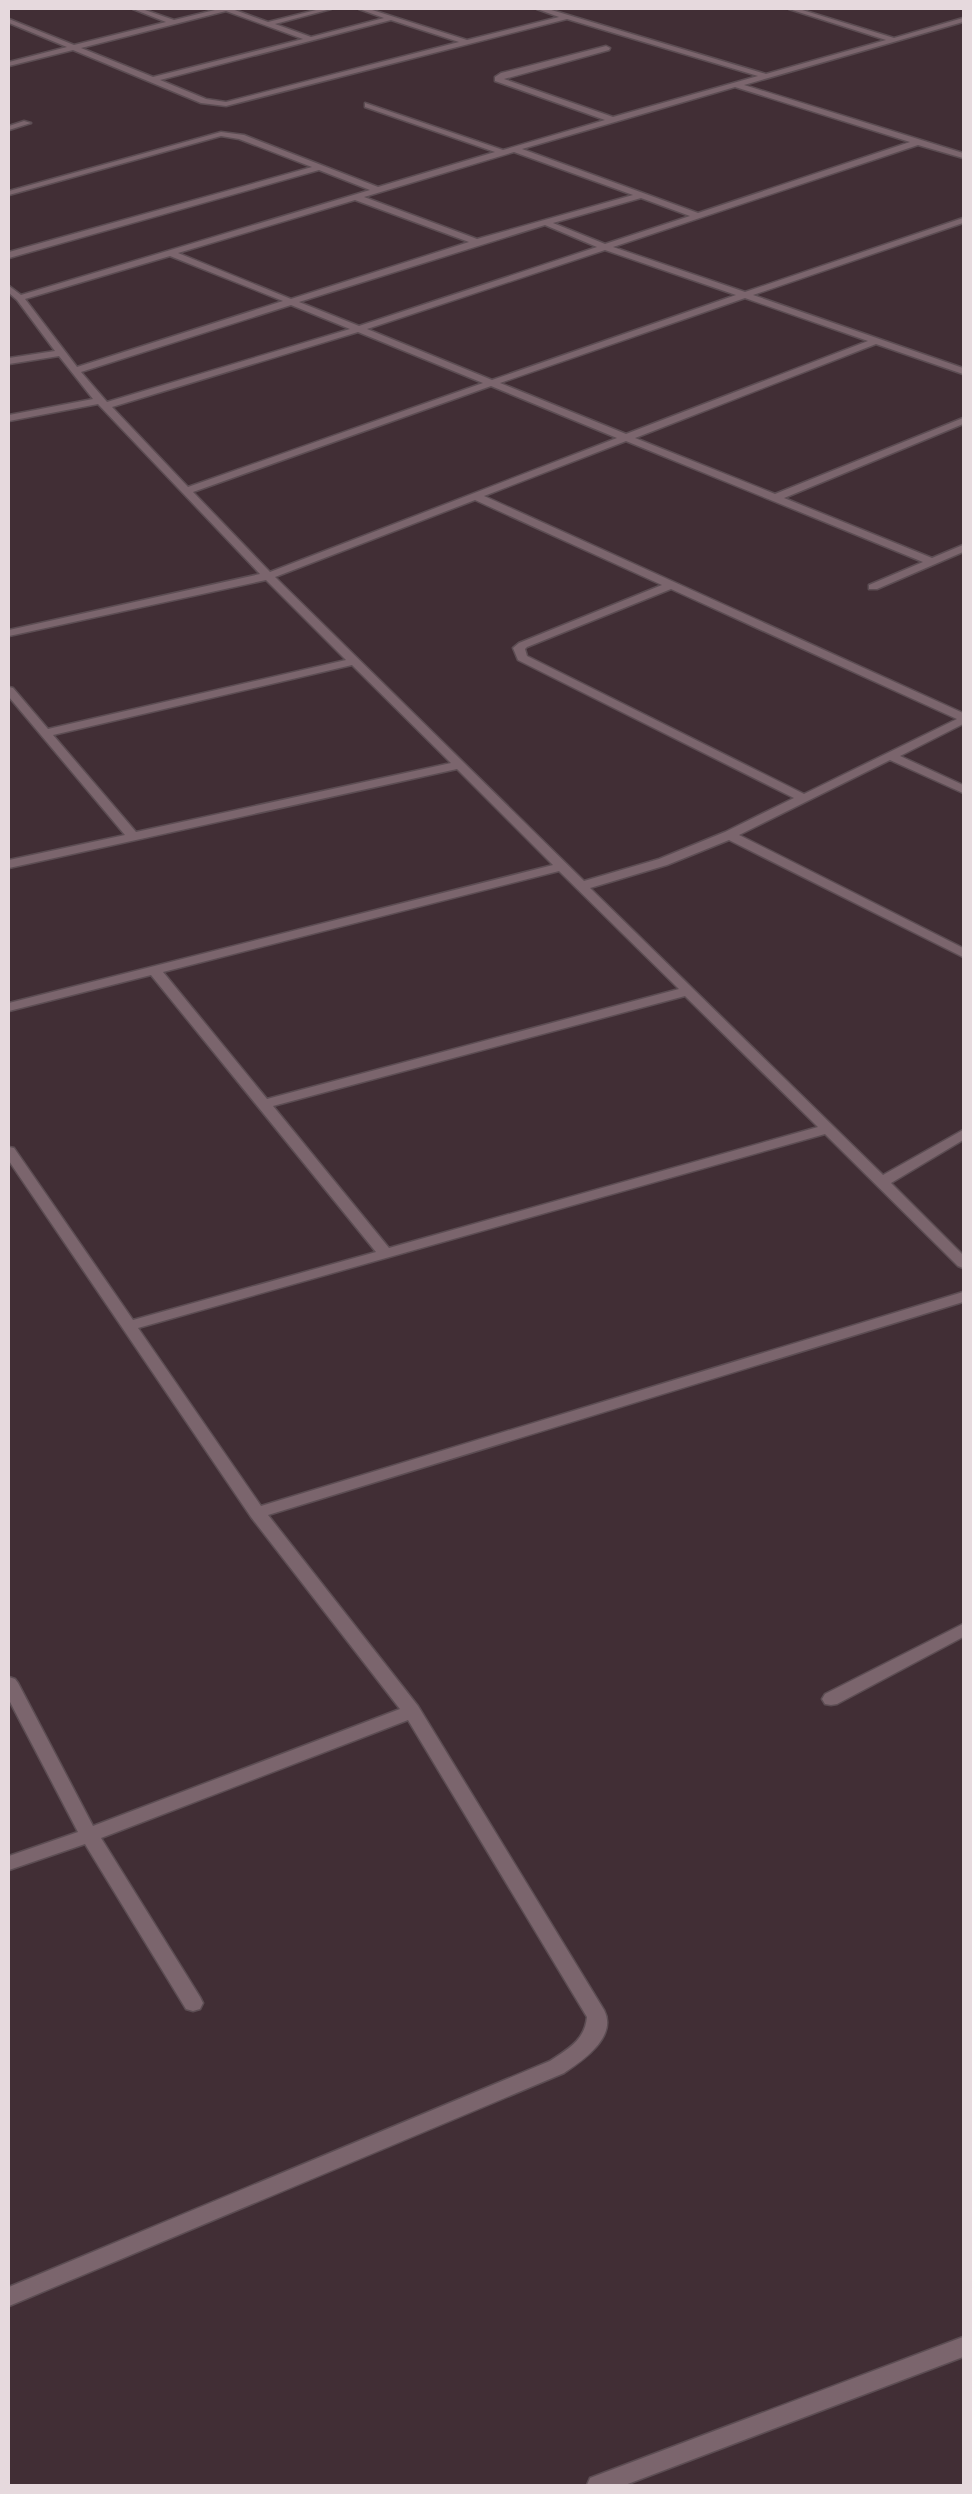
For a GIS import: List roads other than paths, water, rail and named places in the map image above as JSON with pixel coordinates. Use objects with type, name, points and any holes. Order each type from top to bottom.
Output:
[{"type":"street","points":[[136,9],[172,22]]},
{"type":"street","points":[[9,64],[226,9],[310,39]]},
{"type":"street","points":[[267,24],[328,9]]},
{"type":"street","points":[[363,9],[465,42]]},
{"type":"street","points":[[541,9],[766,76]]},
{"type":"street","points":[[792,9],[894,40]]},
{"type":"street","points":[[9,21],[204,101],[226,104],[567,17]]},
{"type":"street","points":[[151,80],[392,18]]},
{"type":"street","points":[[17,301],[377,190],[963,20]]},
{"type":"street","points":[[606,48],[504,75],[498,79],[614,120]]},
{"type":"street","points":[[736,85],[963,156]]},
{"type":"street","points":[[368,105],[505,153]]},
{"type":"street","points":[[9,128],[27,123]]},
{"type":"street","points":[[9,193],[221,134],[240,137],[377,190]]},
{"type":"street","points":[[9,418],[103,403],[359,329],[918,142]]},
{"type":"street","points":[[516,150],[699,216]]},
{"type":"street","points":[[9,255],[318,168]]},
{"type":"street","points":[[75,371],[477,242],[641,195]]},
{"type":"street","points":[[356,197],[477,242]]},
{"type":"street","points":[[187,491],[491,383],[963,220]]},
{"type":"street","points":[[544,222],[605,246],[963,371]]},
{"type":"street","points":[[170,253],[933,562]]},
{"type":"street","points":[[9,289],[103,403],[268,576],[963,1263]]},
{"type":"street","points":[[9,633],[268,576],[876,341]]},
{"type":"street","points":[[9,361],[61,353]]},
{"type":"street","points":[[775,498],[963,421]]},
{"type":"street","points":[[475,496],[963,719]]},
{"type":"street","points":[[873,587],[963,548]]},
{"type":"street","points":[[670,584],[522,645],[519,648],[519,653],[522,658],[803,798]]},
{"type":"street","points":[[45,733],[355,661]]},
{"type":"street","points":[[9,690],[132,835]]},
{"type":"street","points":[[582,886],[662,862],[729,834],[963,719]]},
{"type":"street","points":[[891,756],[963,789]]},
{"type":"street","points":[[9,864],[132,835],[459,765]]},
{"type":"street","points":[[729,834],[963,953]]},
{"type":"street","points":[[9,1007],[562,866]]},
{"type":"street","points":[[154,970],[386,1254]]},
{"type":"street","points":[[264,1104],[688,991]]},
{"type":"street","points":[[129,1326],[827,1129]]},
{"type":"street","points":[[882,1182],[963,1134]]},
{"type":"street","points":[[9,1151],[257,1513],[412,1711],[597,2016],[597,2030],[582,2050],[557,2067],[9,2297]]},
{"type":"street","points":[[257,1513],[963,1297]]},
{"type":"street","points":[[831,1698],[963,1630]]},
{"type":"street","points":[[9,1683],[89,1835],[193,2003]]},
{"type":"street","points":[[9,1864],[412,1711]]},
{"type":"street","points":[[598,2485],[963,2347]]}]
